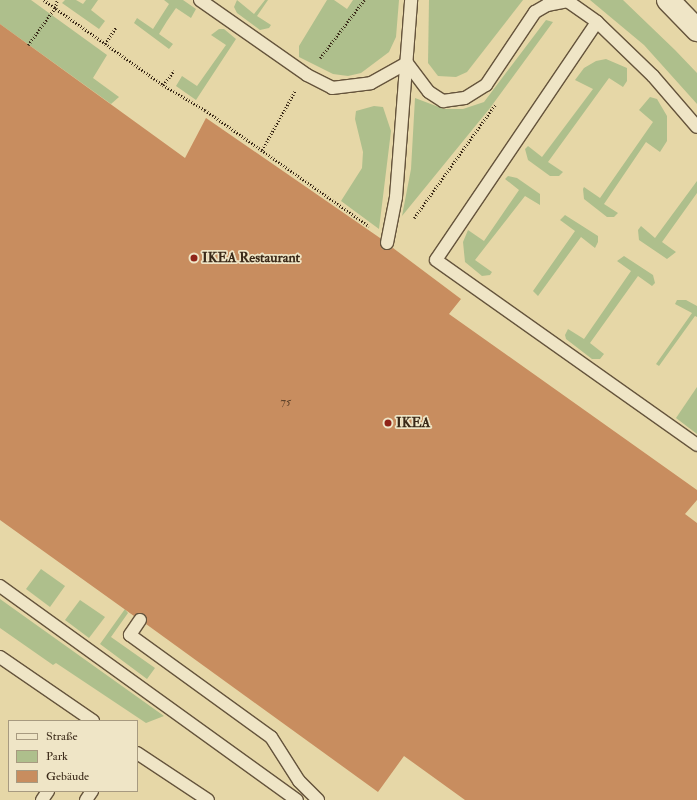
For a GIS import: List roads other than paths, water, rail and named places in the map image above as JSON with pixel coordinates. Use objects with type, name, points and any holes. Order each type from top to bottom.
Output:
[{"type":"main road","points":[[668,0],[697,30]]},
{"type":"lane","points":[[200,0],[307,75],[332,88],[371,83],[407,63]]},
{"type":"lane","points":[[387,243],[396,197],[411,0]]},
{"type":"lane","points":[[407,63],[429,92],[443,101],[465,98],[486,85],[535,12],[546,5],[567,1],[597,22],[653,76],[697,127]]},
{"type":"lane","points":[[597,22],[436,260],[697,445]]},
{"type":"lane","points":[[0,586],[297,800]]},
{"type":"lane","points":[[140,620],[130,635],[271,737],[299,781],[318,800]]},
{"type":"lane","points":[[0,657],[92,720]]},
{"type":"lane","points":[[138,754],[208,800]]},
{"type":"place","name":"IKEA Restaurant","points":[[194,258]]},
{"type":"place","name":"IKEA","points":[[388,423]]}]
